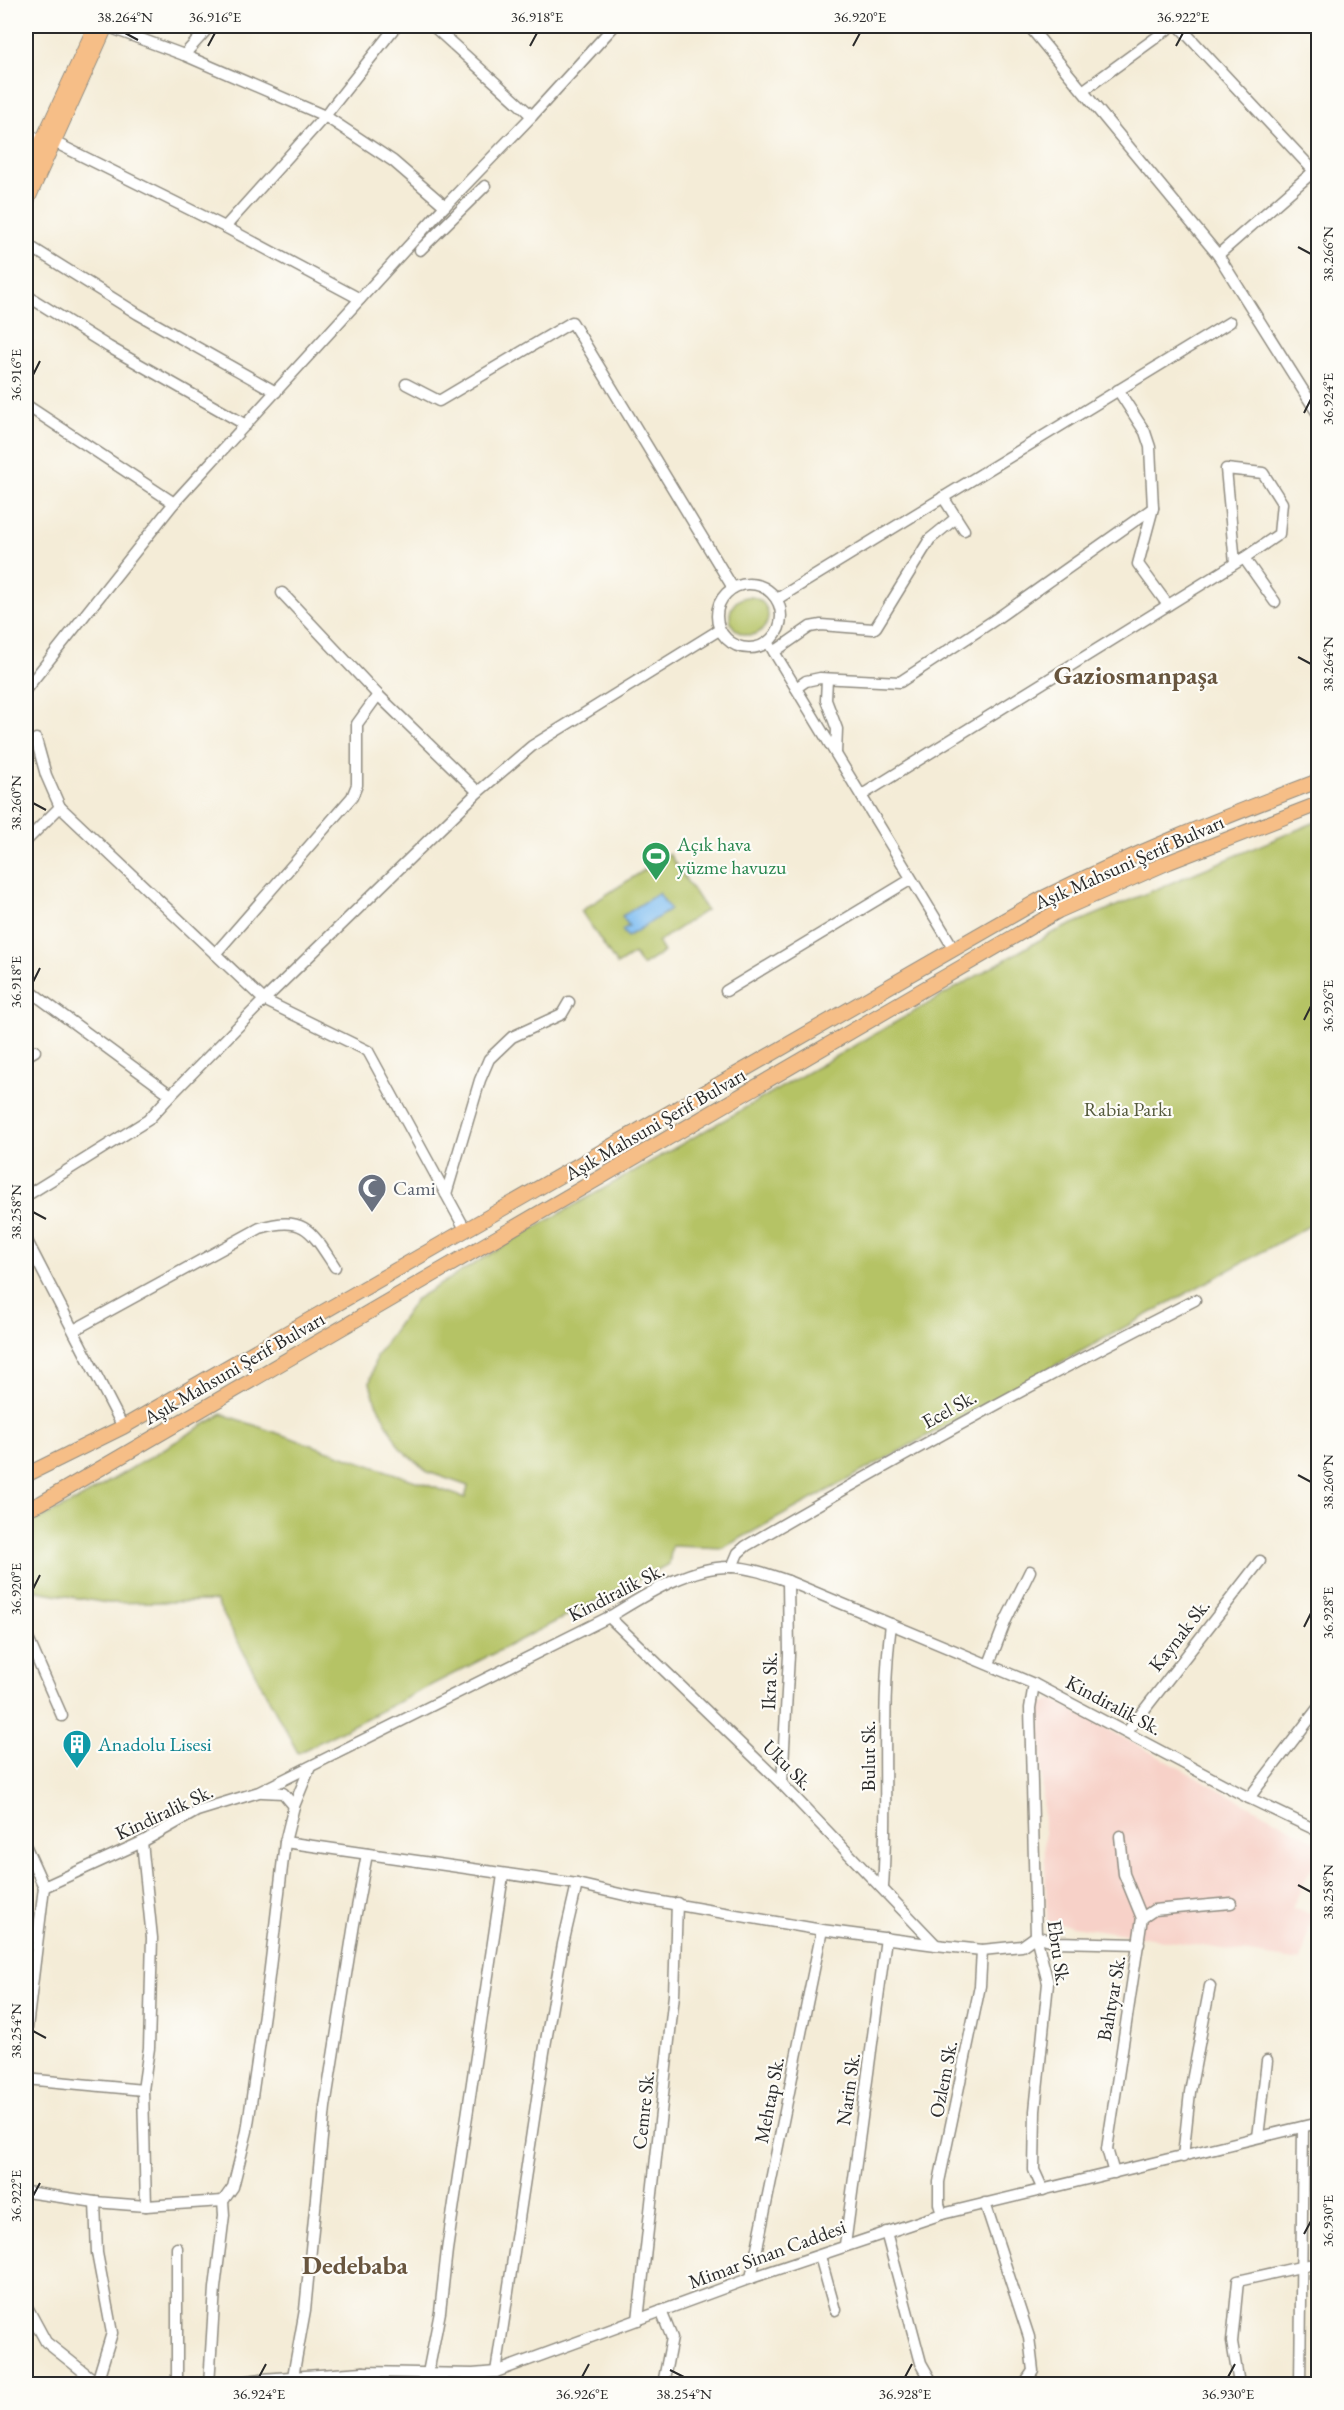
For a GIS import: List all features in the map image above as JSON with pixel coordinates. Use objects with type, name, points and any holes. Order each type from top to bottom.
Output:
[{"type":"main road","points":[[26,203],[48,142],[96,26]]},
{"type":"main road","points":[[26,176],[48,142],[106,26]]},
{"type":"main road","name":"Aşık Mahsuni Şerif Bulvarı","points":[[26,1475],[123,1427],[1041,899],[1110,865],[1209,823],[1318,781]]},
{"type":"main road","name":"Aşık Mahsuni Şerif Bulvarı","points":[[26,1509],[91,1474],[1058,911],[1169,862],[1318,804]]},
{"type":"street","points":[[106,26],[184,55],[325,116],[393,161],[445,206]]},
{"type":"street","points":[[184,55],[210,26]]},
{"type":"street","points":[[225,227],[325,116],[396,26]]},
{"type":"street","points":[[433,26],[532,116]]},
{"type":"street","points":[[26,689],[174,504],[445,206],[532,116],[614,26]]},
{"type":"street","points":[[1029,26],[1218,255],[1318,414]]},
{"type":"street","points":[[1084,90],[1172,26]]},
{"type":"street","points":[[1179,26],[1316,169],[1218,255]]},
{"type":"street","points":[[26,133],[225,227],[360,299]]},
{"type":"street","points":[[420,249],[485,186]]},
{"type":"street","points":[[26,244],[138,314],[276,392]]},
{"type":"street","points":[[26,295],[246,425]]},
{"type":"street","points":[[406,384],[439,401],[572,322],[733,588]]},
{"type":"street","points":[[777,598],[1230,322]]},
{"type":"street","points":[[1118,390],[1144,432],[1150,447],[1153,508],[1138,564],[1168,605]]},
{"type":"street","points":[[26,405],[174,504]]},
{"type":"street","points":[[862,795],[1240,560],[1279,534],[1282,503],[1263,473],[1226,469],[1240,560],[1275,602]]},
{"type":"street","points":[[943,497],[964,531]]},
{"type":"street","points":[[796,688],[806,681],[820,678],[900,682],[996,619],[1153,508]]},
{"type":"street","points":[[771,647],[781,622],[781,611],[777,598],[754,584],[743,584],[733,588],[723,596],[718,606],[717,617],[719,630],[730,641],[740,646],[771,647],[810,627],[821,624],[873,629],[930,539],[956,518]]},
{"type":"street","points":[[282,593],[378,695],[478,792]]},
{"type":"street","points":[[26,1196],[148,1120],[264,1000],[478,792],[532,746],[719,630]]},
{"type":"street","points":[[771,647],[862,795],[910,880],[954,949]]},
{"type":"street","points":[[827,679],[826,700],[837,729],[836,753]]},
{"type":"street","points":[[215,954],[352,797],[357,785],[357,724],[378,695]]},
{"type":"street","points":[[36,739],[46,775],[60,807],[215,954],[264,1000],[368,1051],[465,1229]]},
{"type":"street","points":[[26,842],[60,807]]},
{"type":"street","points":[[726,991],[910,880]]},
{"type":"street","points":[[26,988],[171,1095]]},
{"type":"street","points":[[446,1194],[480,1080],[489,1059],[512,1037],[562,1014],[569,1002]]},
{"type":"street","points":[[74,1330],[260,1228],[280,1222],[296,1223],[315,1236],[335,1267]]},
{"type":"street","points":[[26,1239],[123,1427]]},
{"type":"street","name":"Ecel Sk.","points":[[732,1567],[738,1553],[746,1546],[904,1454],[1195,1300]]},
{"type":"street","name":"Kaynak Sk.","points":[[1127,1732],[1260,1561]]},
{"type":"street","name":"Kindiralik Sk.","points":[[44,1887],[142,1842],[197,1811],[259,1792],[609,1617],[655,1589],[699,1573],[732,1567],[756,1570],[788,1581],[1035,1684],[1249,1798],[1318,1831]]},
{"type":"street","points":[[988,1664],[1030,1571]]},
{"type":"street","name":"Ikra Sk.","points":[[782,1784],[789,1655],[788,1581]]},
{"type":"street","name":"Uku Sk.","points":[[609,1617],[782,1784],[936,1945]]},
{"type":"street","name":"Bulut Sk.","points":[[883,1887],[886,1838],[886,1668],[891,1624]]},
{"type":"street","points":[[26,1634],[62,1716]]},
{"type":"street","name":"Ebru Sk.","points":[[1035,1684],[1030,1708],[1036,1936],[1048,1983],[1035,2111],[1034,2170],[1043,2190]]},
{"type":"street","points":[[1249,1798],[1318,1708]]},
{"type":"street","points":[[208,2385],[224,2215],[223,2200],[233,2187],[247,2131],[267,1993],[285,1842],[294,1806],[309,1767]]},
{"type":"street","points":[[259,1792],[283,1792],[294,1806]]},
{"type":"street","points":[[1120,1836],[1124,1874],[1142,1918],[1154,1910],[1231,1903]]},
{"type":"street","points":[[142,1842],[152,1938],[149,2048],[143,2090],[146,2206]]},
{"type":"street","points":[[285,1842],[577,1884],[633,1897],[822,1930],[936,1945],[982,1950],[1022,1946],[1036,1936],[1057,1942],[1138,1944]]},
{"type":"street","points":[[26,1846],[44,1887],[26,2036]]},
{"type":"street","points":[[292,2381],[309,2276],[325,2107],[367,1854]]},
{"type":"street","points":[[428,2373],[440,2312],[447,2250],[503,1875]]},
{"type":"street","points":[[496,2372],[544,2052],[563,1944],[577,1884]]},
{"type":"street","name":"Cemre Sk.","points":[[638,2320],[674,1995],[677,1903]]},
{"type":"street","name":"Bahtyar Sk.","points":[[1114,2173],[1107,2149],[1142,1918]]},
{"type":"street","name":"Mehtap Sk.","points":[[752,2278],[822,1930]]},
{"type":"street","name":"Narin Sk.","points":[[845,2245],[886,1938]]},
{"type":"street","name":"Ozlem Sk.","points":[[942,2214],[939,2204],[939,2182],[980,1986],[982,1950]]},
{"type":"street","points":[[1183,2157],[1190,2092],[1210,1986]]},
{"type":"street","points":[[1258,2137],[1268,2061]]},
{"type":"street","points":[[26,2079],[143,2090]]},
{"type":"street","name":"Mimar Sinan Caddesi","points":[[226,2385],[262,2379],[292,2381],[363,2372],[428,2373],[470,2379],[496,2372],[845,2245],[942,2214],[1318,2123]]},
{"type":"street","points":[[1300,2385],[1304,2127]]},
{"type":"street","points":[[26,2192],[96,2202],[146,2206],[223,2200]]},
{"type":"street","points":[[26,2305],[46,2342],[87,2377],[98,2383],[112,2333],[97,2253],[96,2202]]},
{"type":"street","points":[[985,2203],[1029,2337],[1033,2372],[1024,2385]]},
{"type":"street","points":[[886,2232],[921,2363],[933,2385]]},
{"type":"street","points":[[177,2248],[177,2385]]},
{"type":"street","points":[[820,2256],[835,2310]]},
{"type":"street","points":[[1239,2385],[1232,2342],[1238,2281],[1318,2263]]},
{"type":"street","points":[[661,2311],[672,2338],[663,2385]]},
{"type":"street","points":[[358,2385],[363,2372]]},
{"type":"shaded area","points":[[1052,1699],[1318,1843],[1318,1854],[1292,1908],[1313,1915],[1301,1961],[1047,1922],[1040,1705]]},
{"type":"green space","points":[[749,597],[762,603],[768,616],[762,629],[749,635],[736,629],[730,616],[736,603]]},
{"type":"green space","name":"Rabia Parkı","points":[[1318,821],[1318,1221],[723,1548],[672,1546],[669,1564],[298,1753],[216,1601],[107,1603],[26,1589],[26,1525],[80,1499],[222,1414],[465,1498],[468,1486],[428,1472],[400,1448],[376,1403],[370,1383],[376,1356],[416,1299],[515,1239],[1052,933]]},
{"type":"green space","name":"Açık hava yüzme havuzu","points":[[669,854],[706,910],[658,942],[664,952],[642,966],[634,954],[617,965],[581,911]]},
{"type":"water","name":"Açık hava yüzme havuzu","points":[[659,893],[670,910],[627,937],[622,930],[629,926],[622,916]]},
{"type":"place","name":"Açık hava yüzme havuzu","points":[[656,882]]},
{"type":"place","name":"Cami","points":[[372,1214]]},
{"type":"place","name":"Anadolu Lisesi","points":[[77,1770]]},
{"type":"district","name":"Gaziosmanpaşa","points":[[1136,675]]},
{"type":"district","name":"Dedebaba","points":[[355,2265]]}]
